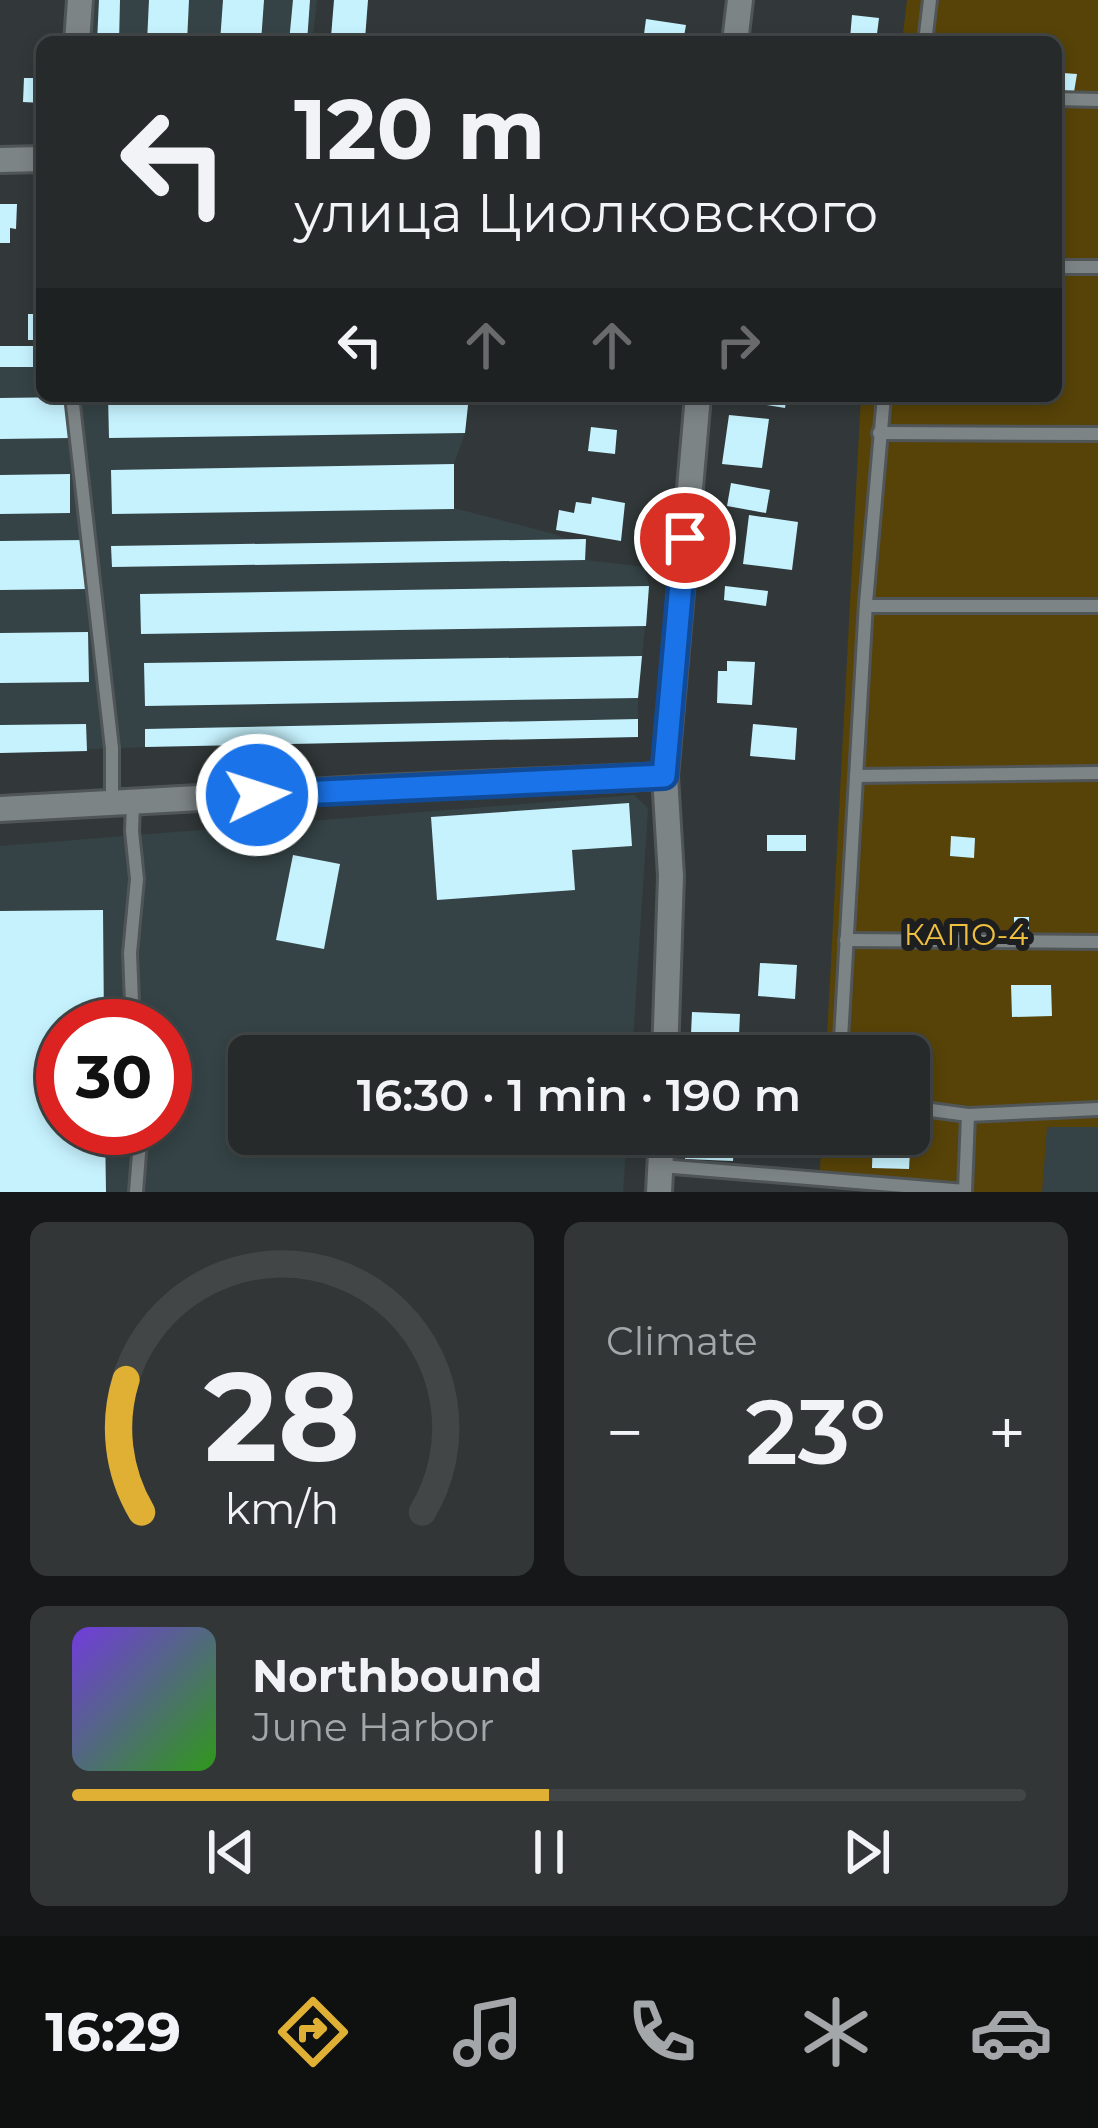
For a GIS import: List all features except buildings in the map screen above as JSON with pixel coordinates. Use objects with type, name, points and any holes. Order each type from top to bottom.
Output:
[{"type":"street","points":[[77,36],[80,0]]},
{"type":"street","points":[[736,36],[740,0]]},
{"type":"street","points":[[0,160],[36,159]]},
{"type":"street","points":[[666,1035],[671,876],[664,776],[697,402]]},
{"type":"street","points":[[0,809],[664,776]]},
{"type":"lane","points":[[926,36],[930,0]]},
{"type":"lane","points":[[1062,99],[1098,100]]},
{"type":"lane","points":[[1062,267],[1098,267]]},
{"type":"lane","points":[[73,402],[112,748],[132,831],[137,879],[130,952],[132,999]]},
{"type":"lane","points":[[841,1035],[866,606],[883,402]]},
{"type":"lane","points":[[879,433],[1098,434]]},
{"type":"lane","points":[[866,606],[1098,606]]},
{"type":"lane","points":[[856,776],[1098,773]]},
{"type":"lane","points":[[847,940],[1098,943]]},
{"type":"lane","points":[[930,1109],[968,1114],[1098,1108]]},
{"type":"lane","points":[[660,1179],[965,1191],[968,1114]]},
{"type":"lane","points":[[136,1192],[139,1155]]},
{"type":"shaded area","points":[[93,0],[317,0],[313,36],[91,36]]},
{"type":"shaded area","points":[[0,346],[36,346],[36,402],[468,402],[465,433],[454,464],[454,508],[581,545],[586,539],[586,560],[645,567],[649,586],[638,737],[0,753]]},
{"type":"shaded area","points":[[634,795],[648,808],[633,1035],[228,1035],[228,1155],[626,1155],[623,1192],[0,1192],[0,846]]},
{"type":"shaded area","points":[[1046,1127],[1098,1127],[1098,1192],[1042,1192]]},
{"type":"green space","name":"КАПО-4","points":[[907,0],[1098,0],[1098,1127],[1047,1127],[1042,1192],[898,1192],[819,1185],[821,1155],[930,1155],[930,1035],[827,1035],[861,402],[1062,402],[1062,36],[903,36]]},
{"type":"route","points":[[257,795],[664,776],[685,538]]}]
